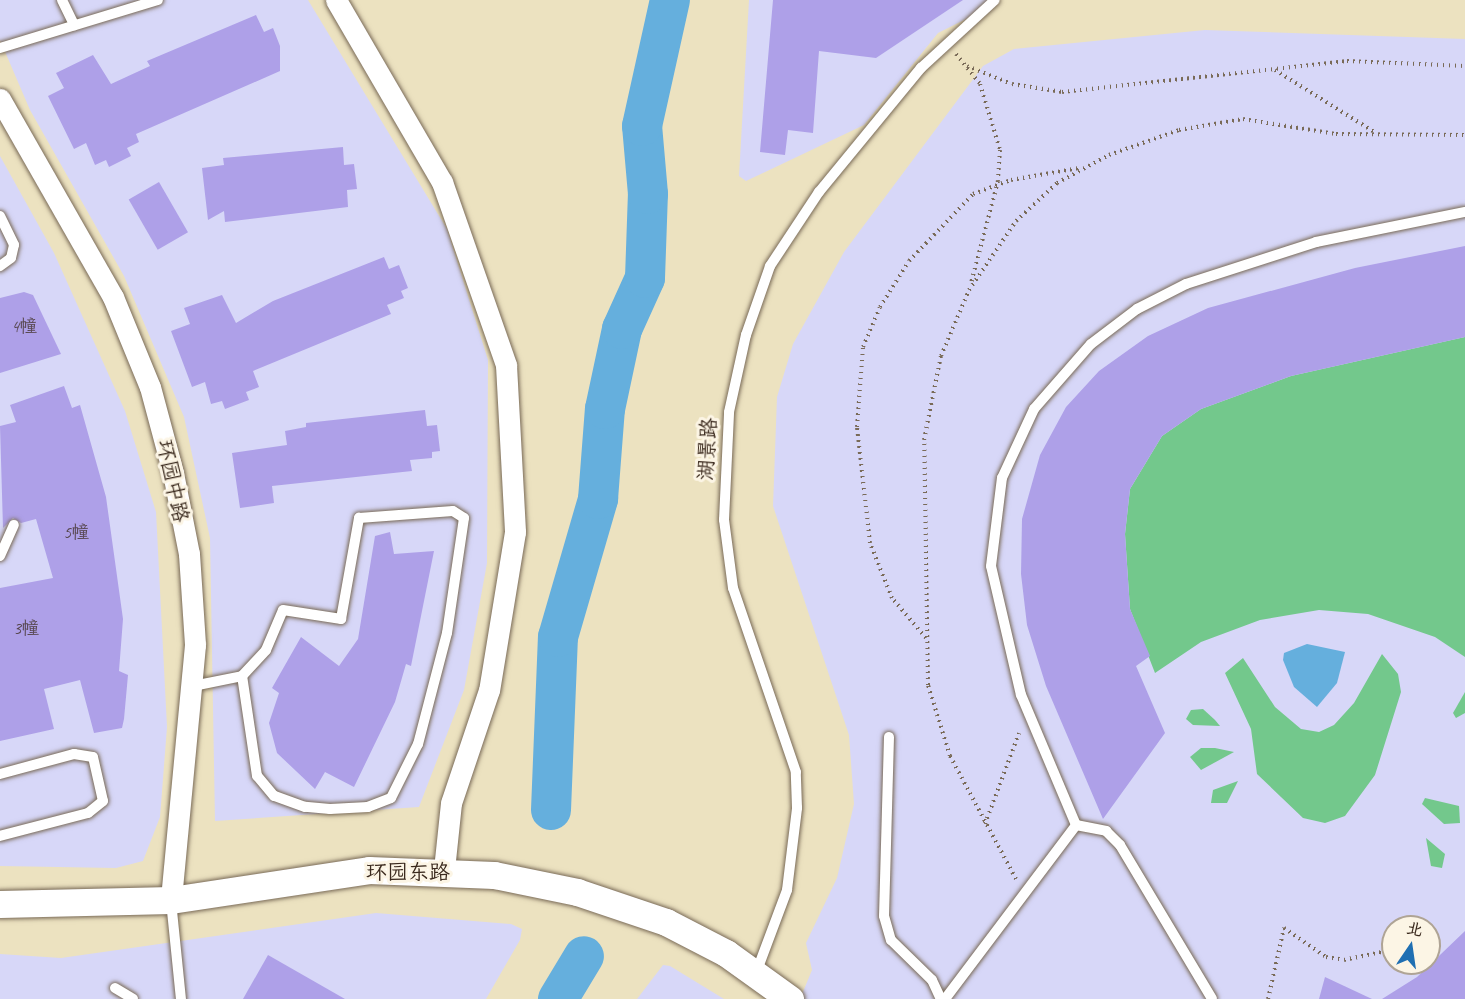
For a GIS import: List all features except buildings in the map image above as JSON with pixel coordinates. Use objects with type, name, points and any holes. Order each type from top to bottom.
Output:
[{"type":"street","points":[[336,0],[442,182],[506,365],[515,532],[489,690],[451,803],[444,870]]},
{"type":"street","name":"环园中路","points":[[0,99],[113,297],[150,387],[189,554],[193,686],[171,900]]},
{"type":"street","name":"环园东路","points":[[0,904],[171,900],[369,870],[444,870],[577,892],[666,922],[756,973],[790,999]]},
{"type":"lane","points":[[62,0],[74,25]]},
{"type":"lane","points":[[0,48],[158,0]]},
{"type":"lane","name":"湖景路","points":[[756,973],[787,890],[797,796],[795,772],[733,588],[723,478],[729,412],[746,335],[770,266],[868,128],[947,45],[995,0]]},
{"type":"lane","points":[[1076,825],[1027,713],[999,613],[992,537],[1011,454],[1034,409],[1068,365],[1137,309],[1212,274],[1316,242],[1465,212]]},
{"type":"lane","points":[[0,216],[14,245],[11,258],[0,266]]},
{"type":"lane","points":[[193,686],[242,676],[266,650],[283,610],[341,619],[359,518],[453,511],[464,518],[444,644],[418,744],[391,798],[368,807],[330,809],[295,805],[274,796],[257,776],[242,676]]},
{"type":"lane","points":[[0,556],[14,525]]},
{"type":"lane","points":[[889,737],[884,916],[891,940],[932,980],[943,999],[1076,825]]},
{"type":"lane","points":[[0,774],[74,754],[93,757],[103,801],[88,813],[0,836]]},
{"type":"lane","points":[[1076,825],[1106,831],[1120,845],[1212,999]]},
{"type":"lane","points":[[171,900],[181,999]]},
{"type":"lane","points":[[115,988],[133,999]]},
{"type":"path","points":[[947,45],[967,66],[998,131],[997,185],[969,290]]},
{"type":"path","points":[[967,66],[1012,84],[1062,92],[1382,60],[1465,66]]},
{"type":"path","points":[[1275,70],[1378,134]]},
{"type":"path","points":[[926,638],[892,598],[870,543],[859,464],[859,368],[880,307],[909,261],[950,214],[973,194],[997,185],[1080,168]]},
{"type":"path","points":[[984,825],[1027,713]]},
{"type":"path","points":[[1268,999],[1284,928],[1326,957],[1344,960],[1381,952]]},
{"type":"shaded area","points":[[0,0],[308,0],[447,229],[488,360],[487,563],[464,690],[419,807],[215,821],[210,538],[184,417],[124,276],[30,110],[0,40]]},
{"type":"shaded area","points":[[749,0],[988,0],[976,14],[938,33],[864,125],[746,181],[739,176]]},
{"type":"shaded area","points":[[1205,30],[1465,39],[1465,999],[800,999],[812,970],[806,943],[837,878],[854,804],[849,735],[773,506],[777,397],[793,344],[844,252],[983,66],[1014,49]]},
{"type":"shaded area","points":[[0,156],[54,253],[125,411],[156,512],[167,727],[160,817],[143,861],[116,868],[0,866]]},
{"type":"shaded area","points":[[376,913],[511,924],[522,929],[520,940],[486,999],[0,999],[0,954],[61,958]]},
{"type":"shaded area","points":[[663,965],[670,966],[724,999],[637,999]]},
{"type":"green space","points":[[1465,337],[1465,657],[1435,637],[1368,614],[1319,610],[1260,620],[1201,642],[1155,673],[1130,609],[1125,534],[1130,489],[1162,436],[1201,409],[1291,376]]},
{"type":"green space","points":[[1382,654],[1398,674],[1401,692],[1375,775],[1345,816],[1325,823],[1303,818],[1257,774],[1251,729],[1225,673],[1243,658],[1275,707],[1301,729],[1319,732],[1334,725],[1354,703]]},
{"type":"green space","points":[[1465,692],[1465,713],[1456,718],[1453,713]]},
{"type":"green space","points":[[1203,709],[1220,726],[1193,725],[1186,719],[1191,710]]},
{"type":"green space","points":[[1201,748],[1234,752],[1201,770],[1190,757]]},
{"type":"green space","points":[[1238,781],[1227,803],[1211,803],[1213,790]]},
{"type":"green space","points":[[1425,798],[1459,806],[1460,823],[1444,824],[1422,804]]},
{"type":"green space","points":[[1426,838],[1445,854],[1442,868],[1431,866]]},
{"type":"water","points":[[1307,644],[1345,652],[1337,683],[1317,707],[1294,687],[1283,660],[1284,653]]},
{"type":"waterway","points":[[551,810],[558,637],[598,499],[605,409],[622,329],[645,278],[648,194],[642,126],[670,0]]},
{"type":"waterway","points":[[558,999],[584,956]]}]
